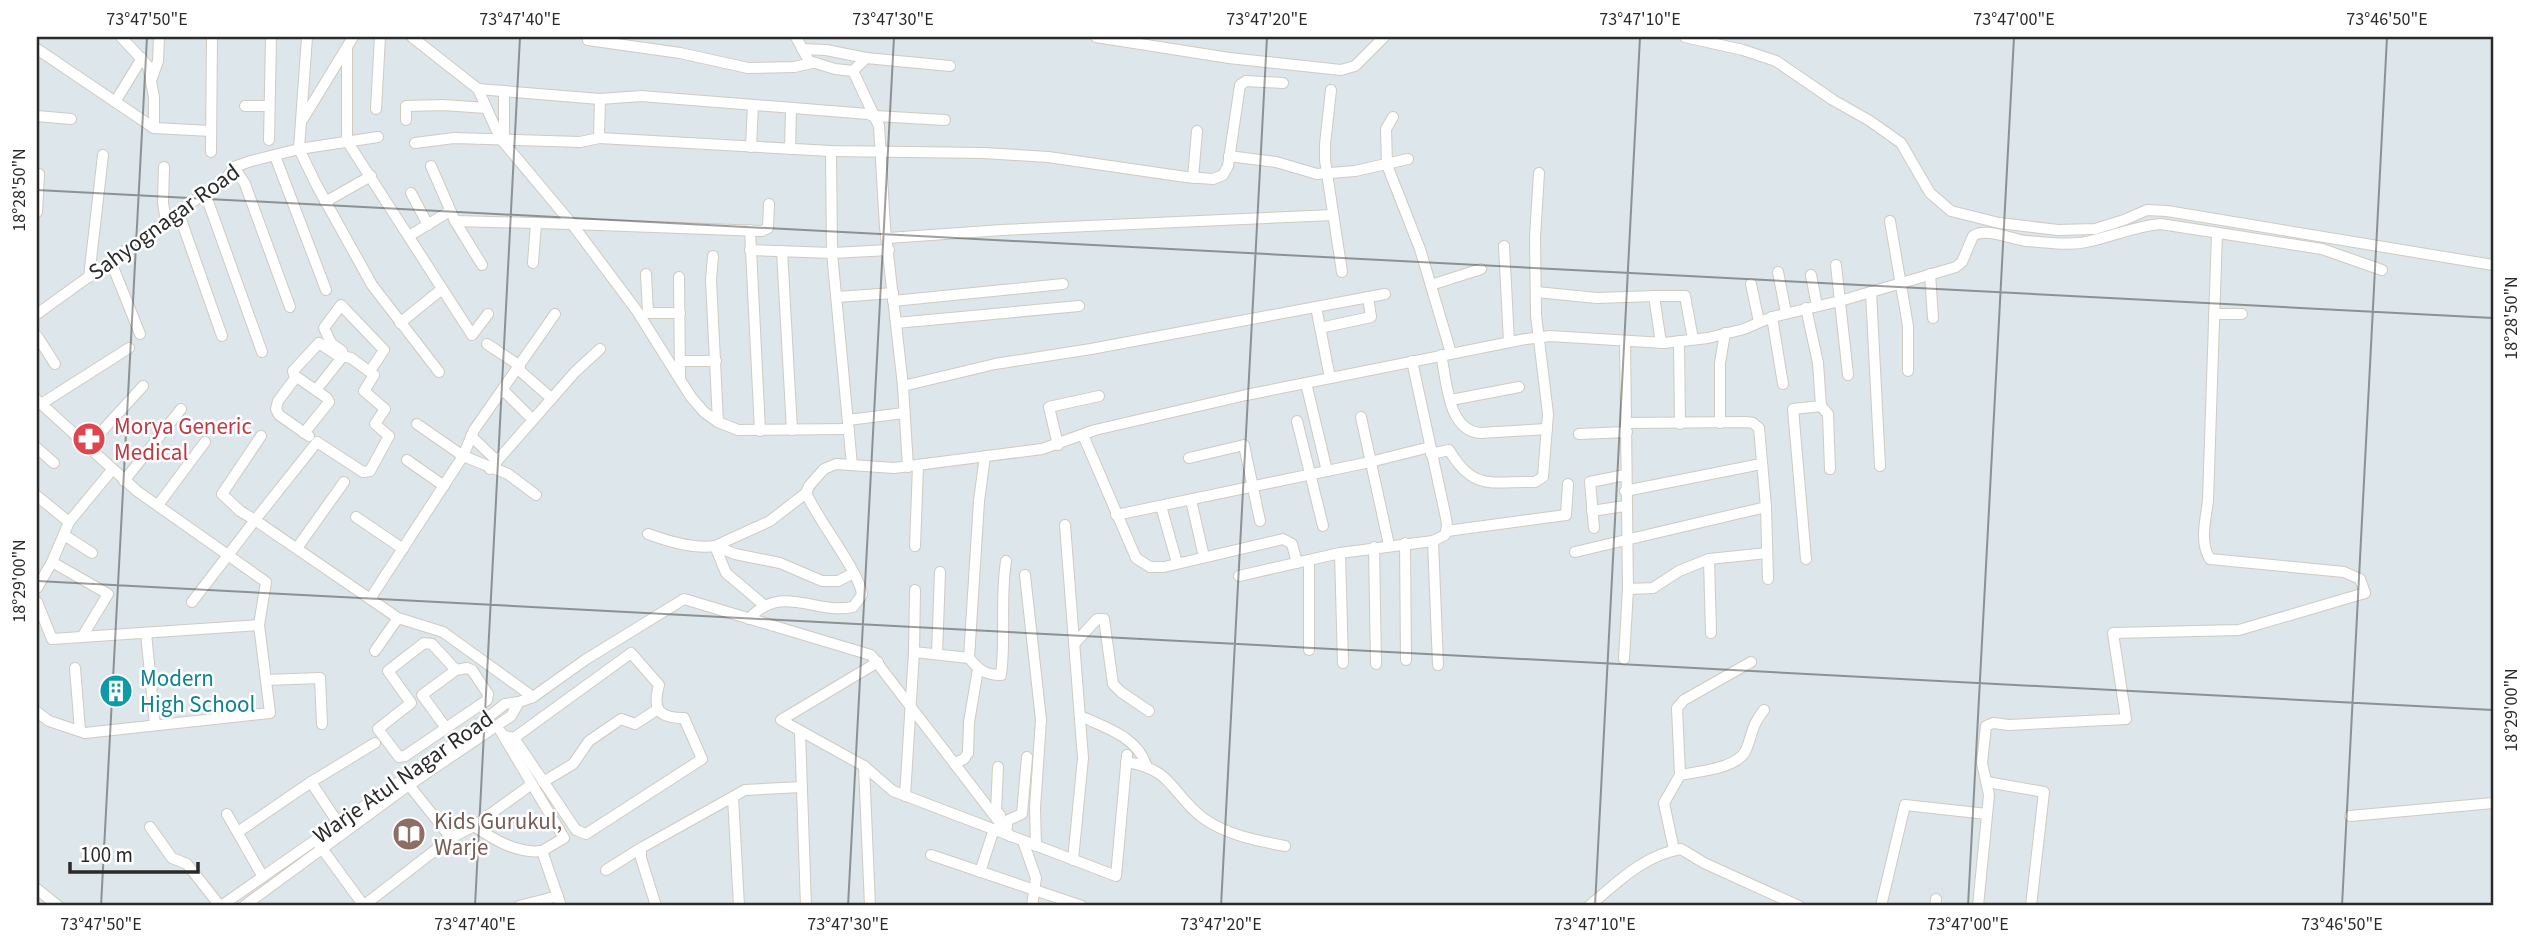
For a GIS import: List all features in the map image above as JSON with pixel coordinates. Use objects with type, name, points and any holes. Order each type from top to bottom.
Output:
[{"type":"street","points":[[151,81],[158,61],[159,37]]},
{"type":"street","points":[[211,152],[212,37]]},
{"type":"street","points":[[269,140],[271,37]]},
{"type":"street","points":[[307,37],[299,149],[372,285],[439,372]]},
{"type":"street","points":[[301,121],[353,37]]},
{"type":"street","points":[[376,109],[380,37]]},
{"type":"street","points":[[412,37],[478,89],[502,138],[572,224],[637,311],[691,397],[704,412],[718,422],[738,430],[760,431],[849,425],[904,413]]},
{"type":"street","points":[[588,37],[588,40],[680,53],[748,68],[794,67],[812,63],[853,71]]},
{"type":"street","points":[[796,37],[806,58],[812,63]]},
{"type":"street","points":[[1096,37],[1229,58],[1341,70],[1355,65],[1384,37]]},
{"type":"street","points":[[1685,37],[1743,50],[1776,61],[1900,143],[1930,193],[1951,211],[1974,218],[2057,230],[2095,229],[2147,211],[2167,211],[2493,265]]},
{"type":"street","points":[[124,38],[148,66],[154,128]]},
{"type":"street","points":[[347,48],[347,141],[472,335],[488,314]]},
{"type":"street","points":[[802,48],[866,58],[950,66]]},
{"type":"street","points":[[37,49],[154,128],[211,131]]},
{"type":"street","points":[[115,102],[142,58]]},
{"type":"street","points":[[853,71],[866,58]]},
{"type":"street","points":[[853,71],[876,117],[881,153],[885,227],[904,413],[913,466],[915,546]]},
{"type":"street","points":[[415,143],[454,138],[580,142],[599,138],[881,153],[984,153],[1048,157],[1193,178],[1218,178],[1226,171],[1240,85],[1247,81],[1283,83]]},
{"type":"street","points":[[478,89],[600,99],[640,96],[868,114],[876,117],[945,120]]},
{"type":"street","points":[[1331,90],[1325,144],[1342,272]]},
{"type":"street","points":[[502,138],[504,91]]},
{"type":"street","points":[[599,138],[600,99]]},
{"type":"street","points":[[245,106],[269,106]]},
{"type":"street","points":[[406,120],[406,106],[486,108]]},
{"type":"street","points":[[751,147],[754,106]]},
{"type":"street","points":[[790,109],[790,149]]},
{"type":"street","points":[[37,116],[71,119]]},
{"type":"street","points":[[1393,117],[1386,129],[1387,165],[1431,285],[1446,354],[1454,414],[1470,432],[1547,429]]},
{"type":"street","points":[[1193,178],[1197,131]]},
{"type":"street","name":"Sahyognagar Road","points":[[37,314],[180,214],[205,193],[221,185],[234,167],[299,149],[378,137]]},
{"type":"street","points":[[831,151],[832,253],[852,465]]},
{"type":"street","points":[[89,277],[103,155]]},
{"type":"street","points":[[275,156],[326,290]]},
{"type":"street","points":[[1229,156],[1276,162],[1302,171],[1327,174],[1355,172],[1408,159]]},
{"type":"street","points":[[431,166],[453,216],[482,265]]},
{"type":"street","points":[[164,167],[163,203],[166,222]]},
{"type":"street","points":[[234,167],[245,184],[290,307]]},
{"type":"street","points":[[1116,515],[1431,451],[1449,450],[1460,468],[1472,479],[1538,481],[1544,475],[1547,429],[1546,384],[1538,337],[1536,292],[1535,237],[1539,173]]},
{"type":"street","points":[[37,212],[39,174]]},
{"type":"street","points":[[326,202],[371,177]]},
{"type":"street","points":[[205,193],[262,352]]},
{"type":"street","points":[[411,193],[428,225]]},
{"type":"street","points":[[409,236],[428,225],[453,216],[536,223],[762,231],[768,228],[769,204]]},
{"type":"street","points":[[180,214],[222,336]]},
{"type":"street","points":[[888,238],[1015,229],[1333,215]]},
{"type":"street","points":[[1890,221],[1908,326],[1908,371]]},
{"type":"street","points":[[533,263],[536,223]]},
{"type":"street","points":[[648,534],[684,543],[715,546],[770,522],[806,494],[809,486],[824,470],[836,464],[894,468],[1042,449],[1083,435],[1306,383],[1538,337],[1661,343],[1725,333],[1772,317],[1840,301],[1959,265],[1973,236],[1981,233],[2023,240],[2071,243],[2161,223],[2322,249],[2382,270]]},
{"type":"street","points":[[750,230],[760,431]]},
{"type":"street","points":[[1978,906],[1989,794],[1982,763],[1985,730],[1989,724],[2126,719],[2113,633],[2239,630],[2365,593],[2360,579],[2344,572],[2210,559],[2206,553],[2204,544],[2208,500],[2217,233]]},
{"type":"street","points":[[1504,246],[1509,342]]},
{"type":"street","points":[[750,250],[832,253],[889,250]]},
{"type":"street","points":[[782,251],[792,430]]},
{"type":"street","points":[[712,256],[718,422]]},
{"type":"street","points":[[111,262],[140,334]]},
{"type":"street","points":[[1836,265],[1848,375]]},
{"type":"street","points":[[1431,285],[1481,269]]},
{"type":"street","points":[[1778,272],[1786,313]]},
{"type":"street","points":[[646,274],[648,313],[680,313]]},
{"type":"street","points":[[1930,274],[1933,318]]},
{"type":"street","points":[[1811,275],[1811,307],[1821,406],[1828,414],[1830,469]]},
{"type":"street","points":[[679,277],[680,378]]},
{"type":"street","points":[[837,297],[893,297],[1063,284]]},
{"type":"street","points":[[1751,284],[1759,322]]},
{"type":"street","points":[[400,323],[442,289]]},
{"type":"street","points":[[1536,292],[1597,298],[1685,296],[1693,339]]},
{"type":"street","points":[[1871,292],[1881,466]]},
{"type":"street","points":[[903,386],[995,365],[1385,294]]},
{"type":"street","points":[[1654,296],[1661,343]]},
{"type":"street","points":[[1320,328],[1371,317],[1367,297]]},
{"type":"street","points":[[343,356],[342,351],[331,343],[324,328],[324,324],[341,305],[384,350],[384,354],[370,371]]},
{"type":"street","points":[[896,323],[1079,306]]},
{"type":"street","points":[[1317,307],[1330,378]]},
{"type":"street","points":[[370,599],[463,456],[471,436],[555,314]]},
{"type":"street","points":[[2214,314],[2242,314]]},
{"type":"street","points":[[1772,317],[1783,384]]},
{"type":"street","points":[[1720,423],[1720,363],[1725,333]]},
{"type":"street","points":[[37,336],[55,364]]},
{"type":"street","points":[[1624,659],[1628,589],[1625,341]]},
{"type":"street","points":[[1679,341],[1680,424]]},
{"type":"street","points":[[296,377],[278,401],[276,409],[279,415],[304,433],[317,442],[363,472],[370,471],[388,435],[375,424],[385,409],[364,391],[374,376],[352,358],[317,343],[293,369],[293,373],[329,402],[304,433]]},
{"type":"street","points":[[487,344],[519,368],[551,398]]},
{"type":"street","points":[[37,712],[49,721],[85,733],[270,713],[259,625],[266,582],[124,481],[39,402],[128,348]]},
{"type":"street","points":[[494,465],[551,398],[600,349]]},
{"type":"street","points":[[316,390],[343,356]]},
{"type":"street","points":[[681,361],[716,360]]},
{"type":"street","points":[[1239,576],[1340,553],[1433,541],[1445,535],[1446,518],[1412,361]]},
{"type":"street","points":[[1306,383],[1326,471]]},
{"type":"street","points":[[89,449],[143,386]]},
{"type":"street","points":[[1451,400],[1519,387]]},
{"type":"street","points":[[503,390],[532,419]]},
{"type":"street","points":[[1058,444],[1049,407],[1099,396]]},
{"type":"street","points":[[1806,559],[1793,409],[1821,406]]},
{"type":"street","points":[[124,481],[181,409]]},
{"type":"street","points":[[1361,417],[1389,545]]},
{"type":"street","points":[[1297,421],[1323,526]]},
{"type":"street","points":[[1579,434],[1627,427],[1680,424],[1746,422],[1756,425],[1760,433],[1766,507],[1768,579]]},
{"type":"street","points":[[417,424],[463,456],[494,465],[536,495]]},
{"type":"street","points":[[1083,435],[1139,562],[1156,568],[1283,539],[1292,544],[1297,563]]},
{"type":"street","points":[[261,436],[222,494],[240,511],[398,618],[443,632],[533,697]]},
{"type":"street","points":[[471,436],[494,465]]},
{"type":"street","points":[[158,505],[205,442]]},
{"type":"street","points":[[192,602],[317,442]]},
{"type":"street","points":[[1189,458],[1244,445],[1260,521]]},
{"type":"street","points":[[37,448],[54,463]]},
{"type":"street","points":[[985,456],[979,501],[969,658],[978,669],[989,675],[1001,675],[1006,561]]},
{"type":"street","points":[[407,460],[444,486]]},
{"type":"street","points":[[1625,491],[1761,464]]},
{"type":"street","points":[[37,588],[52,562],[69,522],[112,470]]},
{"type":"street","points":[[1594,528],[1590,482],[1625,475]]},
{"type":"street","points":[[296,548],[344,482]]},
{"type":"street","points":[[1447,531],[1566,515],[1569,484]]},
{"type":"street","points":[[749,618],[773,602],[787,601],[832,609],[853,607],[862,595],[861,586],[806,494]]},
{"type":"street","points":[[37,496],[69,522]]},
{"type":"street","points":[[1191,499],[1204,557]]},
{"type":"street","points":[[1161,506],[1178,563]]},
{"type":"street","points":[[1592,511],[1625,506]]},
{"type":"street","points":[[1575,552],[1766,507]]},
{"type":"street","points":[[356,517],[403,549]]},
{"type":"street","points":[[1065,525],[1083,758],[1073,860]]},
{"type":"street","points":[[64,535],[92,553]]},
{"type":"street","points":[[1433,541],[1438,665]]},
{"type":"street","points":[[1405,543],[1406,660]]},
{"type":"street","points":[[715,546],[735,554],[780,563],[822,581],[838,581],[853,573]]},
{"type":"street","points":[[715,546],[720,565],[726,573],[765,606]]},
{"type":"street","points":[[1374,547],[1376,664]]},
{"type":"street","points":[[1340,553],[1343,663]]},
{"type":"street","points":[[1628,589],[1653,588],[1679,571],[1709,559],[1768,553]]},
{"type":"street","points":[[1709,559],[1711,633]]},
{"type":"street","points":[[1309,560],[1309,650]]},
{"type":"street","points":[[52,562],[108,594],[82,637]]},
{"type":"street","points":[[937,654],[940,572]]},
{"type":"street","points":[[1025,575],[1041,720],[1035,808],[1036,846]]},
{"type":"street","points":[[905,796],[915,590]]},
{"type":"street","name":"Warje Atul Nagar Road","points":[[244,906],[318,844],[338,823],[456,742],[505,704],[533,697],[585,660],[684,599],[872,655],[1008,829]]},
{"type":"street","points":[[37,602],[52,639],[259,625]]},
{"type":"street","points":[[375,651],[398,618]]},
{"type":"street","points":[[1074,644],[1097,619],[1104,619],[1113,684],[1149,711]]},
{"type":"street","points":[[146,633],[155,725]]},
{"type":"street","points":[[446,728],[422,695],[456,670],[467,668],[472,670],[489,697],[446,728],[405,756],[399,757],[378,729],[411,703],[388,671],[425,643],[432,644],[456,670]]},
{"type":"street","points":[[914,652],[969,658]]},
{"type":"street","points":[[631,653],[659,685],[655,696],[658,709],[671,718],[684,718],[702,759],[586,834],[576,830],[537,783],[508,745],[509,737],[631,653]]},
{"type":"street","points":[[878,662],[781,720],[864,766],[894,791],[993,829],[1008,829],[1022,814],[1027,757]]},
{"type":"street","points":[[1674,850],[1664,803],[1680,775],[1677,708],[1684,701],[1751,662]]},
{"type":"street","points":[[75,668],[80,731]]},
{"type":"street","points":[[955,763],[964,759],[968,753],[969,722],[978,669]]},
{"type":"street","points":[[266,680],[320,678],[322,724]]},
{"type":"street","name":"Warje Atul Nagar Road","points":[[220,906],[511,716],[519,702]]},
{"type":"street","points":[[505,704],[511,716]]},
{"type":"street","points":[[318,844],[364,906],[451,838],[474,826],[537,783],[573,764],[589,741],[621,719],[635,723],[658,709]]},
{"type":"street","points":[[1680,775],[1738,760],[1746,750],[1752,726],[1763,710]]},
{"type":"street","points":[[1080,716],[1124,737],[1143,756],[1146,765]]},
{"type":"street","points":[[495,726],[509,737]]},
{"type":"street","points":[[800,732],[806,906]]},
{"type":"street","points":[[238,832],[311,782],[375,743]]},
{"type":"street","points":[[998,766],[996,811],[1008,829],[1023,841],[1116,876],[1127,758],[1146,765],[1167,778],[1183,800],[1205,819],[1259,841],[1285,846]]},
{"type":"street","points":[[864,766],[870,906]]},
{"type":"street","points":[[311,782],[338,823]]},
{"type":"street","points":[[1987,782],[2044,792],[2031,906]]},
{"type":"street","points":[[474,826],[504,843],[528,852],[542,851],[564,838],[537,783]]},
{"type":"street","points":[[409,785],[451,838]]},
{"type":"street","points":[[606,870],[745,790],[802,787]]},
{"type":"street","points":[[733,797],[739,906]]},
{"type":"street","points":[[2350,816],[2493,803]]},
{"type":"street","points":[[1881,906],[1905,805],[1987,814]]},
{"type":"street","points":[[227,814],[262,877]]},
{"type":"street","points":[[150,827],[172,858],[187,863],[220,906]]},
{"type":"street","points":[[980,872],[993,829]]},
{"type":"street","points":[[1023,841],[1035,872],[1032,906]]},
{"type":"street","points":[[641,848],[641,858],[656,906]]},
{"type":"street","points":[[1589,906],[1645,861],[1674,850],[1685,850],[1704,863],[1800,906]]},
{"type":"street","points":[[519,906],[560,901],[542,851]]},
{"type":"street","points":[[931,855],[1082,906]]},
{"type":"street","points":[[37,889],[58,906]]},
{"type":"place","name":"Morya Generic Medical","points":[[89,439]]},
{"type":"place","name":"Modern High School","points":[[116,691]]},
{"type":"place","name":"Kids Gurukul, Warje","points":[[409,834]]}]
